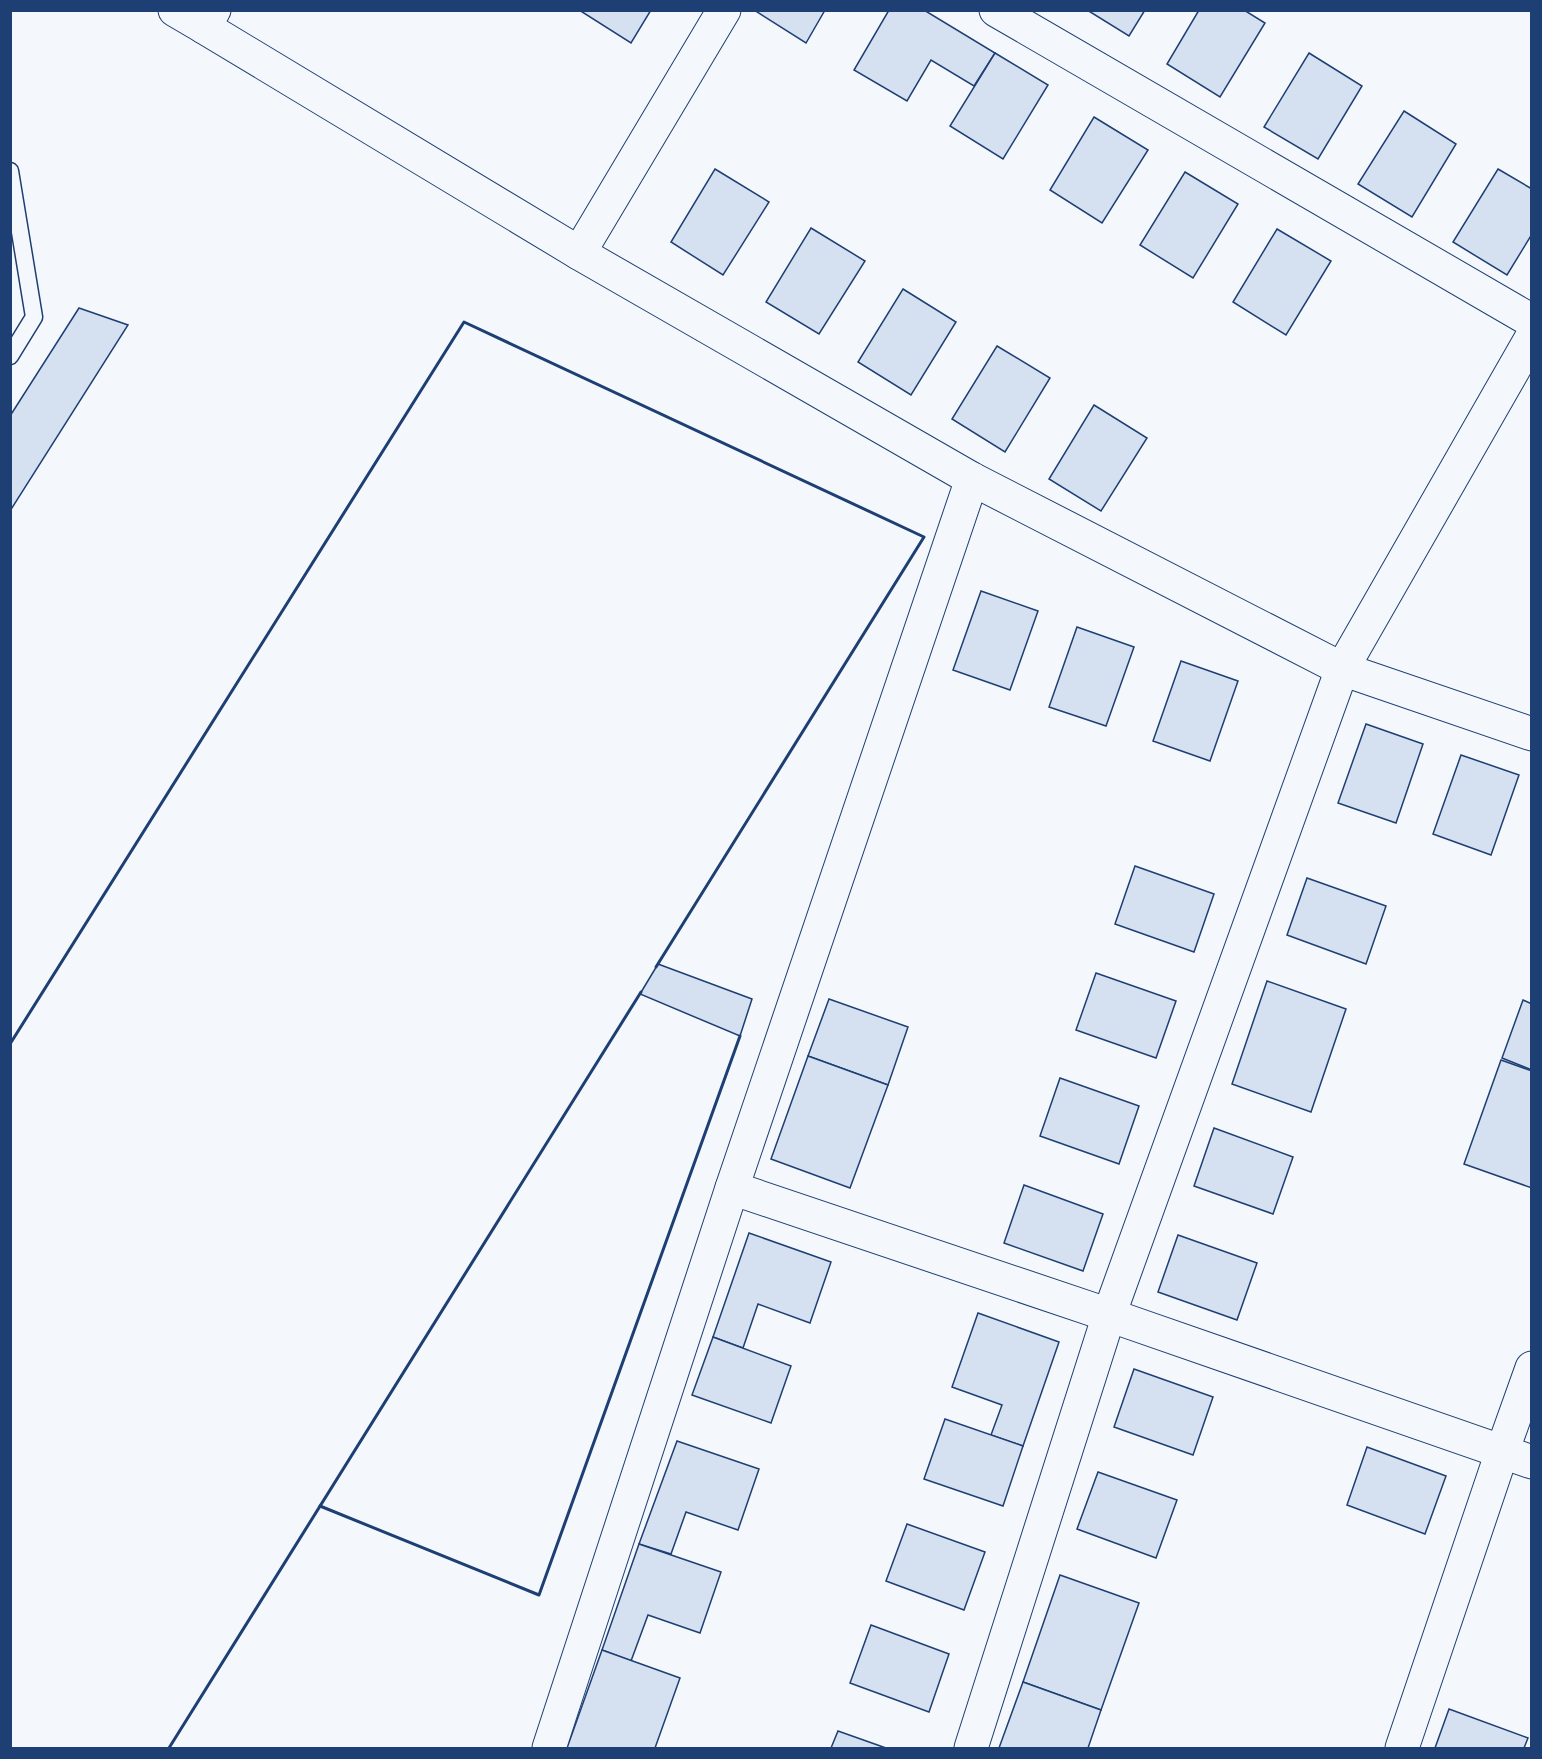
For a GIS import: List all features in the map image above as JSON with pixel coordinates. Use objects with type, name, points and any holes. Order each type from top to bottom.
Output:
[{"type":"street","points":[[175,10],[209,19],[579,253],[972,479],[1342,669],[1532,734]]},
{"type":"street","points":[[579,253],[723,10]]},
{"type":"street","points":[[996,10],[1532,321]]},
{"type":"street","points":[[971,1749],[1109,1315],[1342,669],[1532,336]]},
{"type":"street","points":[[549,1749],[732,1188],[972,479]]},
{"type":"street","points":[[732,1188],[1109,1315],[1516,1457]]},
{"type":"street","points":[[1402,1749],[1516,1457],[1532,1368]]},
{"type":"lane","points":[[10,171],[34,317],[10,356]]},
{"type":"building","points":[[579,10],[651,10],[631,43]]},
{"type":"building","points":[[754,10],[825,10],[806,43]]},
{"type":"building","points":[[889,10],[924,10],[995,53],[974,86],[931,60],[907,101],[854,70]]},
{"type":"building","points":[[1087,10],[1145,10],[1129,36]]},
{"type":"building","points":[[1199,10],[1244,10],[1265,23],[1220,97],[1167,64]]},
{"type":"building","points":[[995,53],[1048,85],[1003,159],[950,126]]},
{"type":"building","points":[[1309,53],[1362,86],[1318,159],[1264,127]]},
{"type":"building","points":[[1404,111],[1456,144],[1412,217],[1358,184]]},
{"type":"building","points":[[1094,117],[1148,150],[1102,223],[1050,190]]},
{"type":"building","points":[[715,169],[769,202],[723,275],[671,242]]},
{"type":"building","points":[[1498,169],[1532,189],[1532,234],[1507,275],[1453,242]]},
{"type":"building","points":[[1185,172],[1238,204],[1193,278],[1140,245]]},
{"type":"building","points":[[811,228],[865,261],[819,334],[766,302]]},
{"type":"building","points":[[1277,229],[1331,261],[1286,335],[1233,302]]},
{"type":"building","points":[[903,289],[956,322],[911,395],[858,362]]},
{"type":"building","points":[[79,308],[128,325],[10,511],[10,416]]},
{"type":"building","points":[[997,346],[1050,378],[1005,452],[952,419]]},
{"type":"building","points":[[1094,405],[1147,438],[1101,511],[1049,479]]},
{"type":"building","points":[[981,591],[1038,611],[1010,690],[953,670]]},
{"type":"building","points":[[1077,627],[1134,647],[1106,726],[1049,707]]},
{"type":"building","points":[[1181,661],[1238,681],[1210,761],[1153,741]]},
{"type":"building","points":[[1366,724],[1423,744],[1396,823],[1338,803]]},
{"type":"building","points":[[1461,755],[1519,775],[1491,855],[1433,834]]},
{"type":"building","points":[[1135,866],[1214,894],[1194,952],[1115,924]]},
{"type":"building","points":[[1307,878],[1386,906],[1366,964],[1287,935]]},
{"type":"building","points":[[658,964],[752,999],[740,1036],[640,994]]},
{"type":"building","points":[[1096,973],[1176,1001],[1156,1058],[1076,1030]]},
{"type":"building","points":[[1267,981],[1346,1009],[1311,1112],[1232,1084]]},
{"type":"building","points":[[829,999],[908,1027],[888,1085],[808,1056]]},
{"type":"building","points":[[1523,1000],[1532,1004],[1532,1070],[1502,1058]]},
{"type":"building","points":[[808,1056],[888,1085],[850,1188],[771,1159]]},
{"type":"building","points":[[1501,1060],[1532,1071],[1532,1188],[1464,1164]]},
{"type":"building","points":[[1060,1078],[1139,1106],[1119,1164],[1040,1136]]},
{"type":"building","points":[[1214,1128],[1293,1157],[1273,1214],[1194,1186]]},
{"type":"building","points":[[1024,1185],[1103,1214],[1083,1271],[1004,1243]]},
{"type":"building","points":[[749,1233],[831,1262],[810,1323],[758,1304],[743,1348],[713,1337]]},
{"type":"building","points":[[1178,1235],[1257,1263],[1237,1320],[1158,1292]]},
{"type":"building","points":[[978,1313],[1059,1342],[1023,1446],[991,1435],[1002,1405],[952,1387]]},
{"type":"building","points":[[713,1337],[791,1366],[771,1423],[692,1395]]},
{"type":"building","points":[[1134,1369],[1213,1397],[1193,1455],[1114,1427]]},
{"type":"building","points":[[945,1419],[1023,1446],[1003,1506],[924,1479]]},
{"type":"building","points":[[677,1441],[759,1469],[738,1530],[686,1512],[671,1554],[639,1544]]},
{"type":"building","points":[[1367,1447],[1446,1476],[1425,1534],[1347,1505]]},
{"type":"building","points":[[1098,1472],[1177,1500],[1156,1558],[1077,1529]]},
{"type":"building","points":[[907,1524],[985,1552],[964,1610],[886,1581]]},
{"type":"building","points":[[639,1544],[721,1572],[700,1633],[648,1615],[631,1661],[602,1650]]},
{"type":"building","points":[[1060,1575],[1139,1603],[1101,1710],[1023,1682]]},
{"type":"building","points":[[871,1625],[949,1654],[929,1712],[850,1683]]},
{"type":"building","points":[[602,1650],[680,1678],[655,1748],[567,1748]]},
{"type":"building","points":[[1023,1682],[1101,1710],[1088,1748],[999,1748]]},
{"type":"building","points":[[1449,1709],[1528,1738],[1524,1748],[1435,1748]]},
{"type":"building","points":[[838,1731],[886,1748],[831,1748]]},
{"type":"wall","points":[[10,1044],[464,322],[924,537],[656,967]]},
{"type":"wall","points":[[169,1748],[641,992]]},
{"type":"wall","points":[[320,1506],[539,1595],[740,1036]]}]
